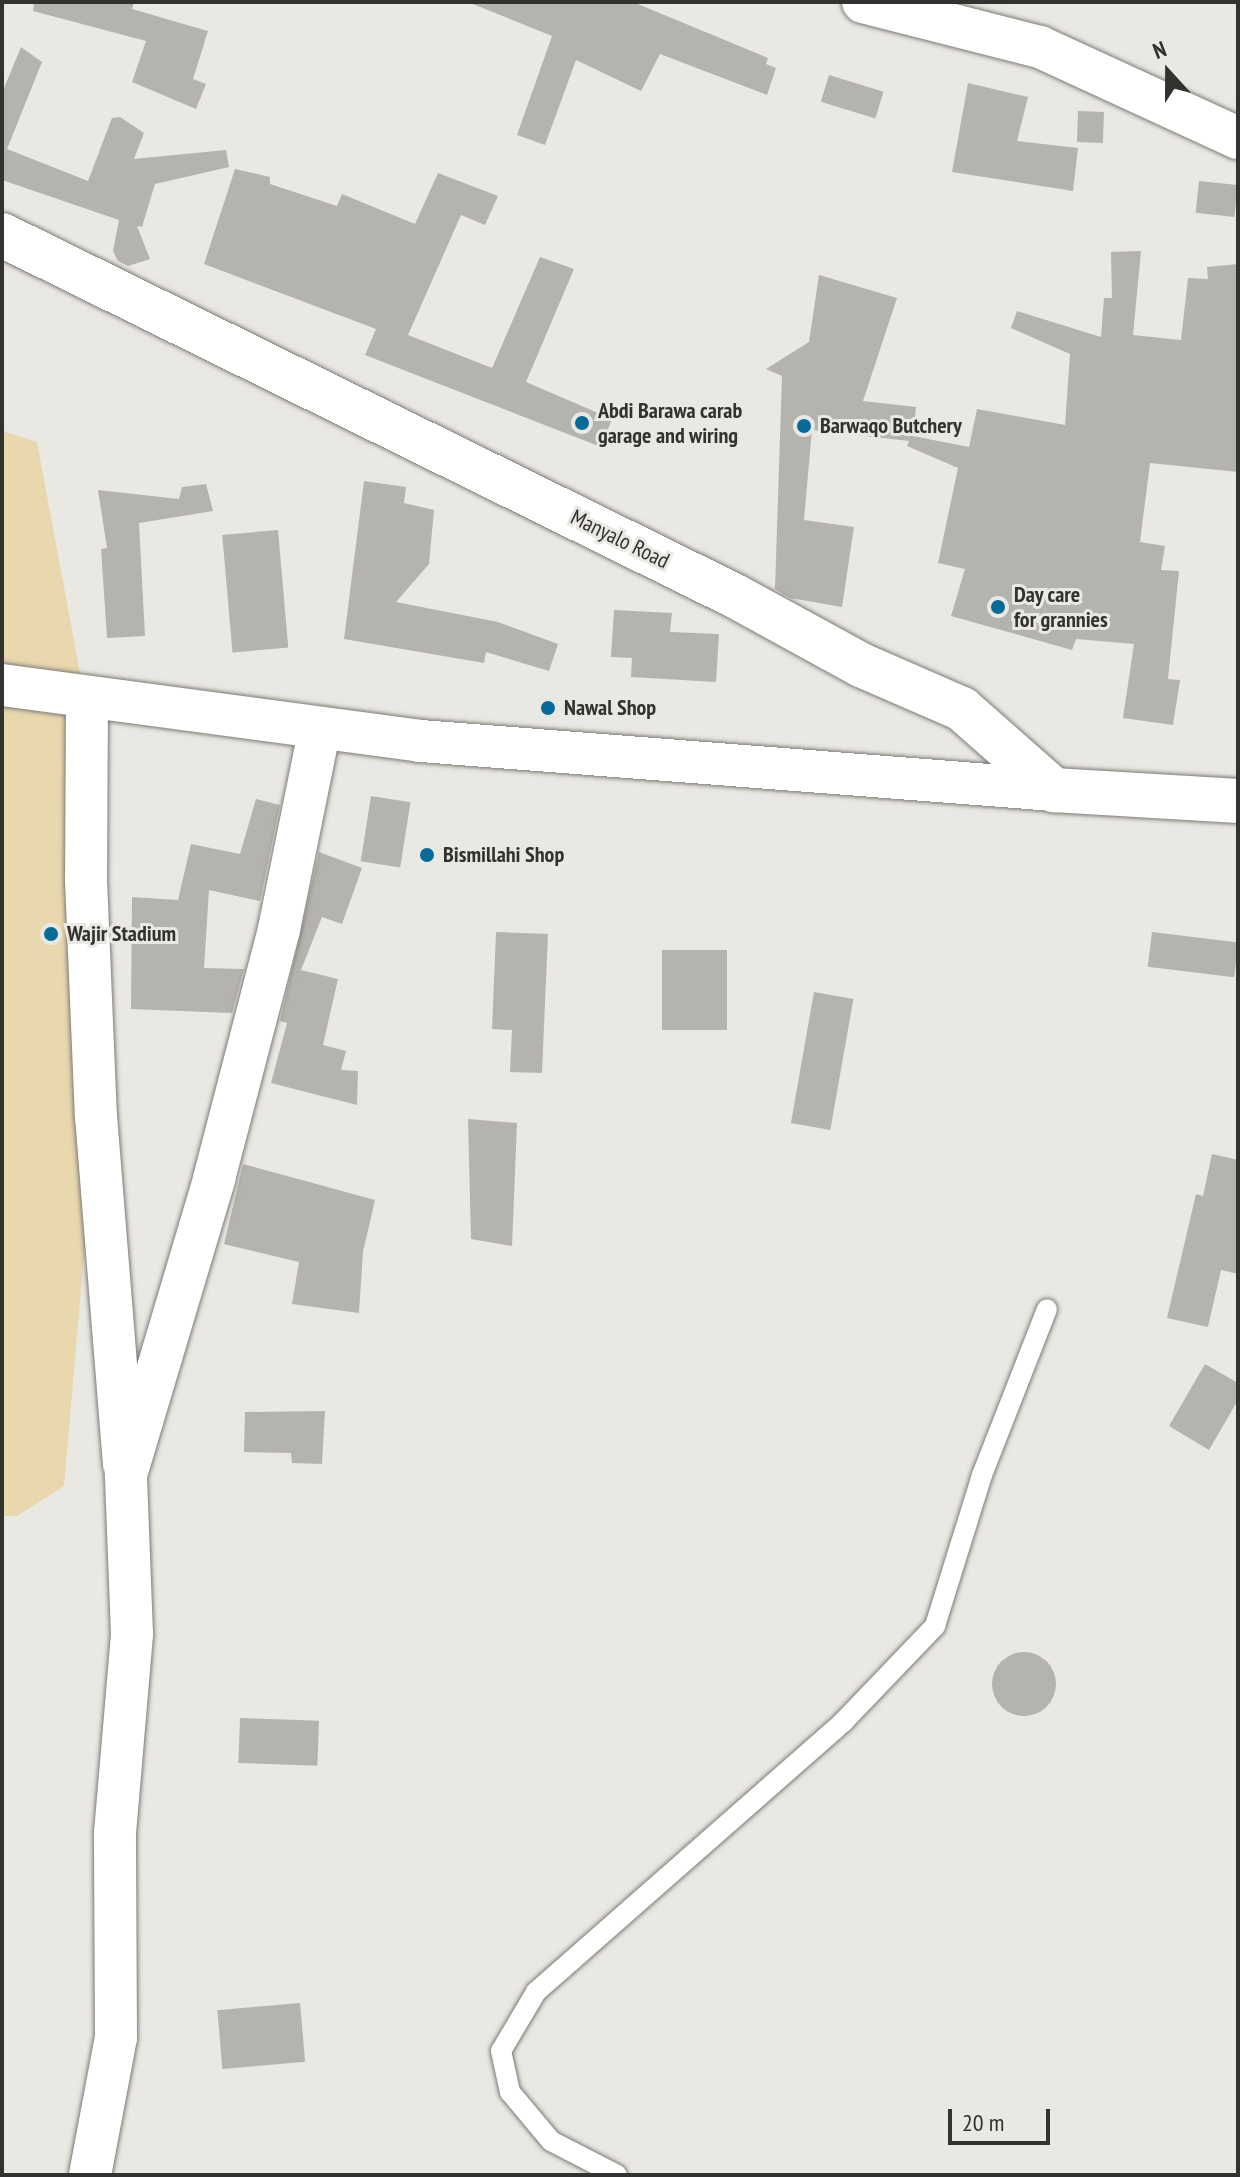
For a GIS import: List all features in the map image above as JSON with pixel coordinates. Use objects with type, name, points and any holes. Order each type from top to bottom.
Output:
[{"type":"street","points":[[863,2],[1040,47],[1238,138]]},
{"type":"street","name":"Manyalo Road","points":[[2,235],[735,596],[861,665],[962,709],[1054,790]]},
{"type":"street","points":[[2,685],[87,699],[320,728],[666,763],[1238,801]]},
{"type":"street","points":[[87,699],[86,880],[96,1116],[117,1423],[126,1475],[132,1634],[115,1833],[116,2038],[90,2175]]},
{"type":"street","points":[[126,1475],[214,1179],[275,944],[320,728]]},
{"type":"lane","points":[[617,2175],[551,2141],[510,2092],[501,2051],[536,1992],[844,1721],[935,1626],[982,1475],[1047,1309]]},
{"type":"shaded area","name":"Wajir Stadium","points":[[2,431],[37,442],[101,786],[99,1082],[64,1486],[17,1516],[2,1516]]},
{"type":"building","points":[[34,2],[134,2],[132,9],[208,31],[193,79],[206,84],[196,109],[132,82],[146,41],[33,11]]},
{"type":"building","points":[[468,2],[633,2],[768,58],[766,64],[776,68],[767,95],[660,54],[641,91],[576,60],[545,145],[517,135],[552,36]]},
{"type":"building","points":[[21,47],[42,62],[7,149],[88,181],[112,118],[120,117],[144,133],[134,159],[226,150],[229,167],[155,184],[142,227],[137,226],[150,259],[128,266],[118,261],[113,251],[119,220],[2,180],[2,93]]},
{"type":"building","points":[[829,75],[884,92],[875,118],[821,102]]},
{"type":"building","points":[[968,83],[1028,97],[1017,141],[1078,148],[1073,191],[952,172]]},
{"type":"building","points":[[1078,111],[1104,112],[1103,143],[1077,142]]},
{"type":"building","points":[[235,169],[270,177],[270,184],[337,206],[342,194],[415,224],[438,173],[498,196],[485,225],[461,215],[408,335],[492,368],[540,257],[574,269],[526,382],[612,419],[601,447],[365,355],[376,329],[204,264]]},
{"type":"building","points":[[1199,181],[1238,185],[1234,217],[1196,213]]},
{"type":"building","points":[[1141,251],[1133,335],[1181,340],[1188,278],[1208,279],[1207,267],[1238,264],[1238,472],[1150,463],[1140,542],[1165,546],[1161,570],[1179,571],[1168,679],[1180,680],[1173,725],[1123,718],[1134,644],[1076,639],[1072,650],[951,616],[965,569],[938,563],[958,468],[907,446],[909,441],[812,430],[804,520],[854,527],[842,607],[790,598],[775,589],[782,376],[766,369],[809,342],[819,275],[897,298],[863,401],[916,407],[913,436],[969,447],[977,409],[1065,425],[1070,354],[1011,328],[1017,311],[1101,337],[1104,298],[1112,298],[1111,252]]},
{"type":"building","points":[[364,481],[406,487],[404,503],[434,510],[429,564],[396,602],[498,622],[558,644],[549,671],[486,652],[484,663],[344,639]]},
{"type":"building","points":[[206,484],[213,511],[139,523],[145,636],[107,638],[101,549],[107,548],[98,490],[179,499],[182,487]]},
{"type":"building","points":[[278,530],[288,648],[232,652],[222,535]]},
{"type":"building","points":[[614,610],[672,613],[670,632],[719,634],[716,682],[631,677],[632,658],[611,657]]},
{"type":"building","points":[[371,796],[411,802],[400,867],[361,861]]},
{"type":"building","points":[[256,799],[280,805],[260,901],[209,890],[204,968],[244,969],[232,1013],[131,1009],[132,897],[178,900],[191,844],[240,854]]},
{"type":"building","points":[[319,852],[362,868],[342,924],[322,917],[301,970],[338,979],[323,1045],[346,1051],[341,1070],[358,1071],[357,1105],[271,1083],[287,1023],[280,1021]]},
{"type":"building","points":[[496,932],[548,934],[542,1073],[510,1072],[512,1030],[492,1029]]},
{"type":"building","points":[[1152,932],[1238,943],[1234,977],[1148,967]]},
{"type":"building","points":[[662,950],[727,950],[727,1030],[662,1030]]},
{"type":"building","points":[[814,992],[853,999],[830,1130],[791,1123]]},
{"type":"building","points":[[468,1119],[517,1123],[512,1246],[471,1239]]},
{"type":"building","points":[[1212,1154],[1238,1160],[1238,1274],[1221,1270],[1208,1327],[1167,1318],[1196,1194],[1203,1196]]},
{"type":"building","points":[[243,1164],[375,1200],[363,1252],[359,1313],[292,1304],[299,1262],[224,1244]]},
{"type":"building","points":[[1205,1364],[1238,1383],[1238,1400],[1209,1450],[1169,1426]]},
{"type":"building","points":[[325,1411],[322,1464],[292,1463],[291,1453],[244,1452],[245,1412]]},
{"type":"building","points":[[1024,1652],[1036,1654],[1047,1661],[1054,1672],[1054,1696],[1047,1707],[1036,1714],[1024,1716],[1012,1714],[1001,1707],[994,1696],[992,1684],[994,1672],[1001,1661],[1012,1654]]},
{"type":"building","points":[[240,1718],[319,1721],[317,1766],[238,1763]]},
{"type":"building","points":[[300,2003],[305,2062],[222,2069],[217,2010]]},
{"type":"place","name":"Abdi Barawa carab garage and wiring","points":[[582,423]]},
{"type":"place","name":"Barwaqo Butchery","points":[[804,426]]},
{"type":"place","name":"Day care for grannies","points":[[998,607]]},
{"type":"place","name":"Nawal Shop","points":[[548,708]]},
{"type":"place","name":"Bismillahi Shop","points":[[427,855]]},
{"type":"place","name":"Wajir Stadium","points":[[51,934]]}]
